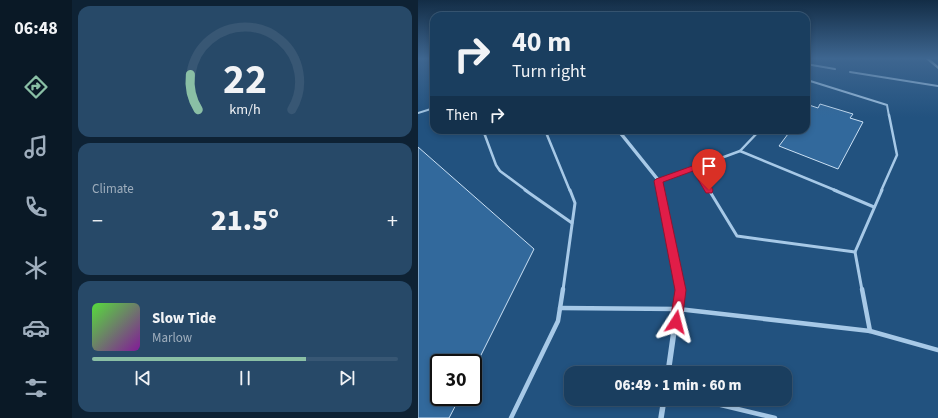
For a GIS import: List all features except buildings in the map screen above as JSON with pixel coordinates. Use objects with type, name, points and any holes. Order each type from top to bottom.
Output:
[{"type":"street","points":[[621,134],[659,181],[680,290],[669,366]]},
{"type":"street","points":[[661,418],[663,406]]},
{"type":"lane","points":[[891,79],[938,86]]},
{"type":"lane","points":[[810,81],[887,105],[897,155],[855,252],[870,331]]},
{"type":"lane","points":[[418,113],[430,109]]},
{"type":"lane","points":[[484,134],[496,165],[500,171],[512,182],[572,223]]},
{"type":"lane","points":[[511,418],[558,321],[575,203],[547,134]]},
{"type":"lane","points":[[659,181],[740,152],[756,134]]},
{"type":"lane","points":[[740,152],[874,207]]},
{"type":"lane","points":[[695,168],[737,236],[855,252]]},
{"type":"lane","points":[[560,308],[678,309],[870,331],[938,350]]},
{"type":"lane","points":[[725,406],[775,418]]},
{"type":"route","points":[[676,322],[680,290],[659,181],[695,168],[709,190]]}]
